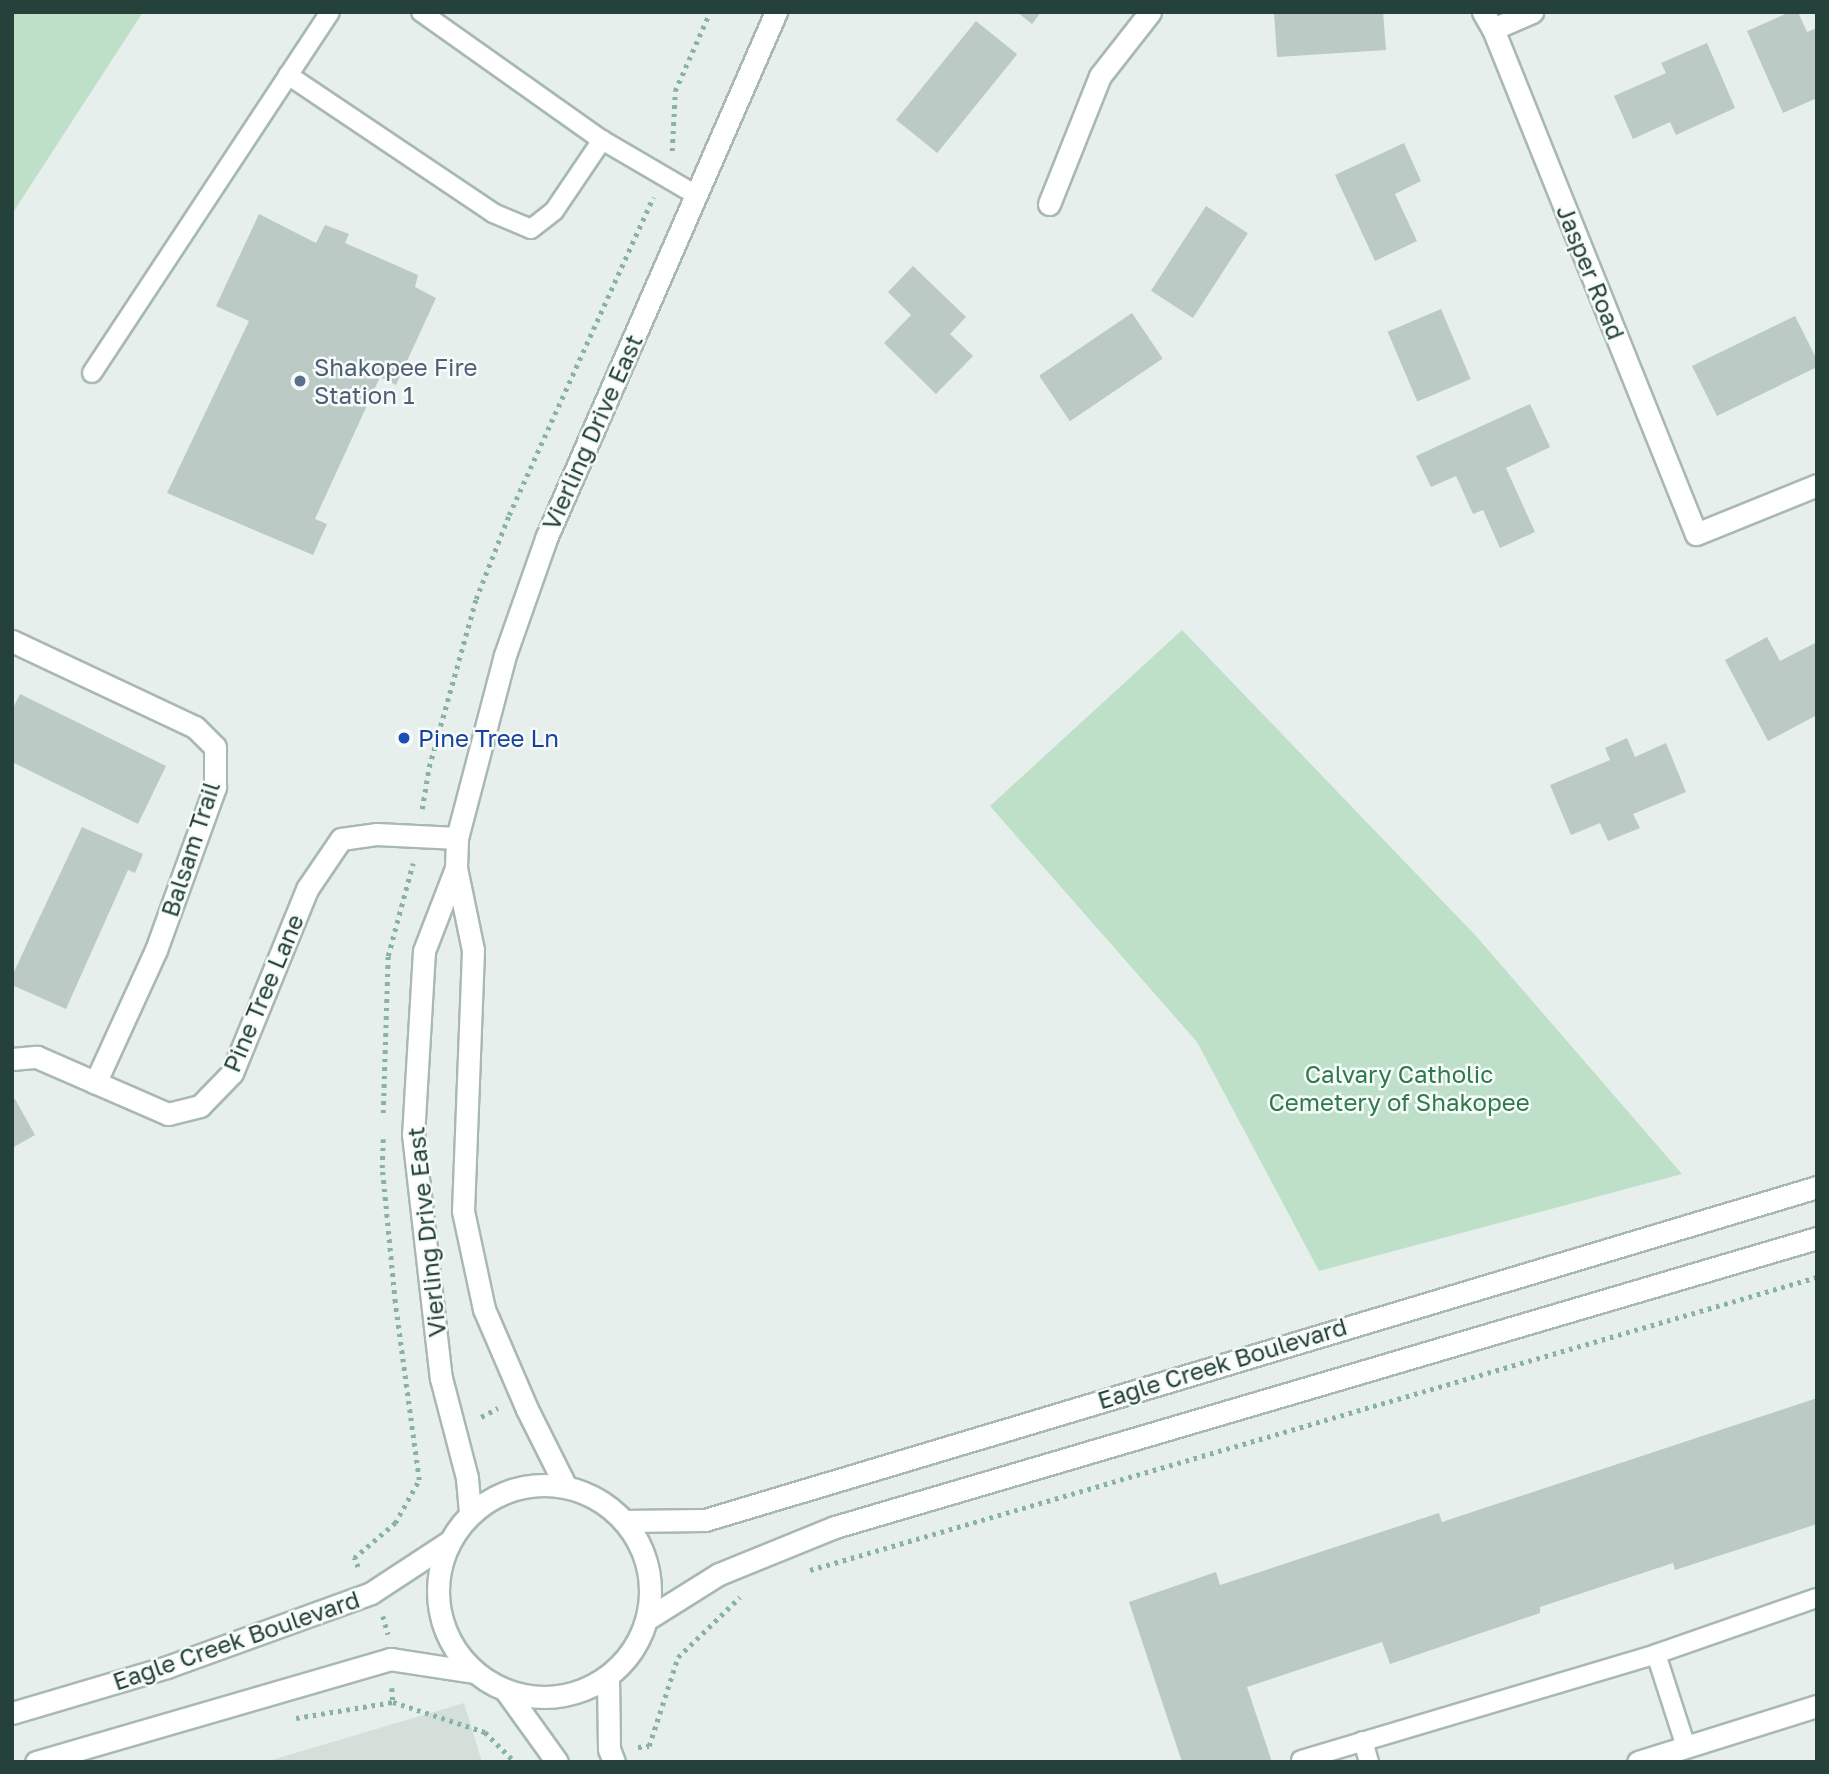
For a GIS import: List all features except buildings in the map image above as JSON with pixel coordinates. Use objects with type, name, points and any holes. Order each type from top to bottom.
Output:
[{"type":"street","name":"Vierling Drive East","points":[[566,1486],[527,1409],[484,1309],[463,1211],[473,950],[456,868],[457,838],[505,655],[547,536],[776,12]]},
{"type":"street","points":[[1049,204],[1100,76],[1150,12]]},
{"type":"street","points":[[1488,20],[1532,12]]},
{"type":"street","name":"Jasper Road","points":[[1488,20],[1696,534],[1817,485]]},
{"type":"street","name":"Balsam Trail","points":[[12,641],[195,727],[215,747],[215,787],[156,950],[95,1083]]},
{"type":"street","name":"Pine Tree Lane","points":[[12,1059],[37,1057],[168,1114],[200,1106],[232,1073],[307,889],[341,839],[376,834],[457,838]]},
{"type":"street","name":"Vierling Drive East","points":[[456,868],[424,951],[413,1134],[441,1378],[467,1478],[470,1514]]},
{"type":"street","name":"Eagle Creek Boulevard","points":[[624,1521],[705,1520],[1817,1186]]},
{"type":"street","name":"Eagle Creek Boulevard","points":[[647,1619],[719,1574],[835,1527],[1817,1238]]},
{"type":"street","points":[[531,1485],[566,1486],[598,1499],[624,1521],[643,1550],[650,1584],[647,1619],[632,1650],[608,1676],[576,1692],[541,1698],[506,1691],[475,1672],[452,1645],[439,1612],[438,1576],[449,1542],[470,1514],[498,1494],[531,1485]]},
{"type":"street","name":"Eagle Creek Boulevard","points":[[12,1713],[167,1667],[371,1593],[449,1542]]},
{"type":"street","points":[[36,1762],[390,1659],[475,1672]]},
{"type":"street","points":[[608,1676],[611,1755]]},
{"type":"street","points":[[506,1691],[557,1762]]},
{"type":"street","points":[[1638,1762],[1689,1754],[1817,1706]]},
{"type":"lane","points":[[92,373],[330,12]]},
{"type":"lane","points":[[421,12],[602,140],[696,195]]},
{"type":"lane","points":[[288,75],[492,213],[531,229],[554,211],[602,140]]},
{"type":"lane","points":[[1301,1760],[1656,1654],[1817,1598]]},
{"type":"lane","points":[[1656,1654],[1689,1754]]},
{"type":"lane","points":[[1363,1741],[1369,1762]]},
{"type":"path","points":[[803,1573],[1817,1277]]},
{"type":"path","points":[[469,1422],[505,1404]]},
{"type":"path","points":[[611,1755],[649,1746],[678,1657],[743,1594]]},
{"type":"path","points":[[295,1719],[393,1702],[485,1732],[515,1762]]},
{"type":"shaded area","points":[[464,1703],[482,1762],[265,1762]]},
{"type":"green space","points":[[12,12],[143,12],[12,214]]},
{"type":"green space","name":"Calvary Catholic Cemetery of Shakopee","points":[[1182,630],[1476,936],[1682,1174],[1319,1271],[1197,1042],[990,806]]},
{"type":"place","name":"Shakopee Fire Station 1","points":[[300,381]]},
{"type":"place","name":"Pine Tree Ln","points":[[404,738]]}]
